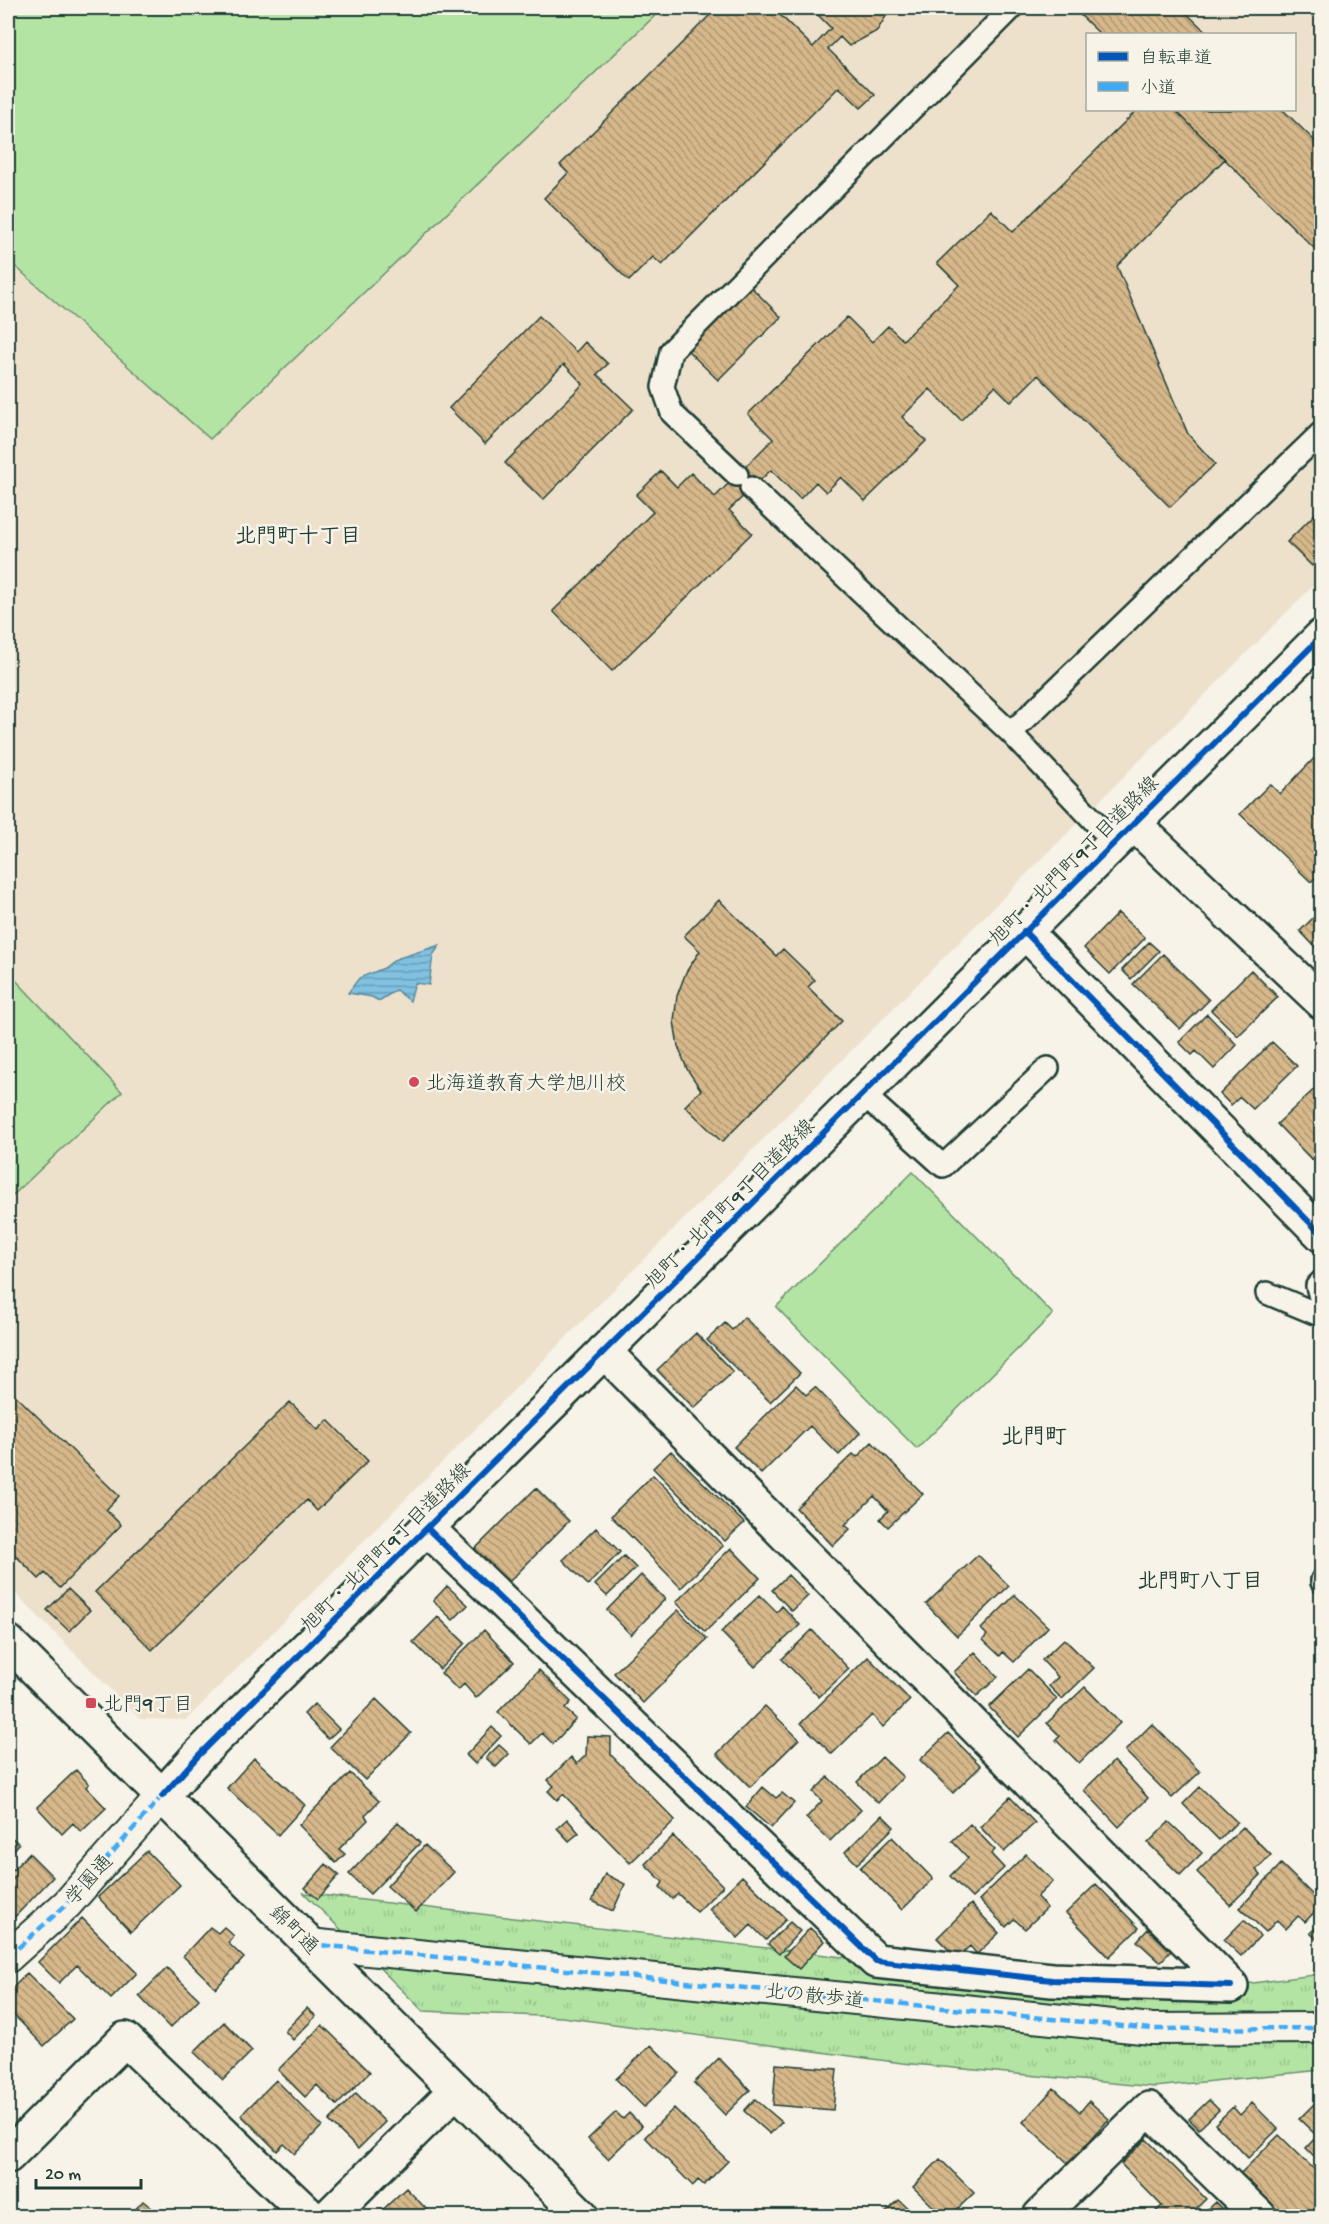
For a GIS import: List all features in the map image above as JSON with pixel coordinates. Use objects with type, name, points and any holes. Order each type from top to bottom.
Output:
[{"type":"street","name":"旭町・北門町9丁目道路線","points":[[162,1796],[198,1756],[1322,636]]},
{"type":"street","points":[[1124,833],[1322,1002]]},
{"type":"street","points":[[1024,931],[1322,1236]]},
{"type":"street","points":[[427,1528],[876,1961],[1052,1980],[1231,1986],[604,1351]]},
{"type":"street","name":"錦町通","points":[[8,1642],[582,2217]]},
{"type":"street","name":"学園通","points":[[8,1957],[67,1904],[162,1796]]},
{"type":"street","name":"北の散歩道","points":[[309,1944],[1152,2029],[1322,2028]]},
{"type":"street","points":[[8,2156],[125,2039],[310,2217]]},
{"type":"street","points":[[329,2217],[456,2090]]},
{"type":"street","points":[[1040,2217],[1149,2109],[1259,2217]]},
{"type":"lane","points":[[1012,8],[671,351],[663,387],[672,413],[1011,733],[1124,833]]},
{"type":"lane","points":[[1011,733],[1322,432]]},
{"type":"lane","points":[[862,1093],[943,1166],[1048,1068]]},
{"type":"lane","points":[[1322,1281],[1317,1286],[1322,1305]]},
{"type":"lane","points":[[1267,1293],[1322,1316]]},
{"type":"shaded area","name":"北海道教育大学旭川校","points":[[8,8],[1321,8],[1321,578],[186,1720],[140,1719],[8,1586]]},
{"type":"green space","points":[[8,8],[663,8],[210,439],[8,260]]},
{"type":"green space","points":[[8,972],[122,1092],[8,1200]]},
{"type":"green space","points":[[913,1172],[1053,1314],[917,1449],[776,1307]]},
{"type":"green space","points":[[304,1893],[876,1961],[1231,1986],[1321,1974],[1321,2070],[1154,2087],[902,2063],[562,2017],[423,2011]]},
{"type":"water","points":[[440,945],[433,955],[429,985],[415,983],[410,1001],[396,990],[379,1001],[372,997],[348,993],[359,978],[384,968],[396,959]]},
{"type":"building","points":[[717,8],[773,8],[813,47],[831,28],[817,14],[819,8],[891,8],[877,31],[849,46],[840,37],[828,49],[875,95],[861,108],[839,87],[662,265],[653,257],[629,281],[544,198],[568,173],[560,165]]},
{"type":"building","points":[[1073,8],[1181,8],[1207,33],[1099,33]]},
{"type":"building","points":[[1136,111],[1176,111],[1225,159],[1117,266],[1188,434],[1215,464],[1170,507],[1038,375],[1011,402],[995,386],[961,420],[930,389],[902,417],[926,441],[865,501],[841,477],[826,492],[816,482],[800,499],[771,470],[729,510],[752,533],[612,671],[553,611],[653,512],[636,495],[661,471],[677,487],[691,473],[715,497],[773,439],[748,414],[847,317],[872,342],[888,326],[903,340],[959,285],[937,263],[991,210],[1013,232]]},
{"type":"building","points":[[1176,111],[1284,111],[1322,148],[1322,256]]},
{"type":"building","points":[[749,285],[781,317],[718,380],[685,348]]},
{"type":"building","points":[[539,316],[576,352],[585,342],[608,364],[597,374],[633,409],[543,500],[505,463],[583,384],[564,364],[485,444],[449,408]]},
{"type":"building","points":[[1322,507],[1322,556],[1312,566],[1287,542]]},
{"type":"building","points":[[1322,750],[1322,871],[1311,882],[1240,814],[1270,784],[1280,794]]},
{"type":"building","points":[[719,900],[776,956],[783,949],[815,980],[808,987],[842,1021],[722,1142],[685,1106],[701,1090],[687,1069],[678,1046],[674,1021],[677,996],[686,972],[700,951],[684,936]]},
{"type":"building","points":[[1322,909],[1322,946],[1318,950],[1300,931]]},
{"type":"building","points":[[1118,913],[1145,938],[1110,974],[1084,948]]},
{"type":"building","points":[[1149,942],[1159,951],[1131,979],[1122,970]]},
{"type":"building","points":[[1163,954],[1209,1000],[1180,1029],[1133,984]]},
{"type":"building","points":[[1251,970],[1278,997],[1238,1036],[1211,1010]]},
{"type":"building","points":[[1207,1014],[1237,1045],[1214,1069],[1196,1051],[1192,1055],[1179,1042]]},
{"type":"building","points":[[1272,1042],[1297,1066],[1253,1109],[1240,1097],[1231,1105],[1220,1094]]},
{"type":"building","points":[[1322,1082],[1322,1152],[1312,1160],[1277,1124]]},
{"type":"building","points":[[744,1317],[800,1373],[770,1402],[707,1340],[725,1323],[732,1330]]},
{"type":"building","points":[[696,1333],[733,1372],[694,1408],[657,1370]]},
{"type":"building","points":[[796,1385],[806,1395],[815,1387],[860,1433],[839,1455],[810,1426],[761,1474],[734,1447]]},
{"type":"building","points":[[8,1388],[119,1496],[106,1510],[121,1525],[60,1588],[45,1573],[39,1579],[8,1548]]},
{"type":"building","points":[[290,1402],[318,1430],[328,1420],[368,1461],[317,1511],[307,1500],[152,1650],[95,1592]]},
{"type":"building","points":[[872,1442],[923,1494],[888,1527],[880,1519],[888,1511],[874,1496],[845,1525],[850,1529],[833,1546],[796,1508],[853,1454],[857,1457]]},
{"type":"building","points":[[671,1451],[744,1523],[725,1541],[653,1468]]},
{"type":"building","points":[[653,1475],[723,1546],[681,1588],[611,1516]]},
{"type":"building","points":[[536,1488],[569,1521],[508,1583],[475,1549]]},
{"type":"building","points":[[596,1528],[620,1552],[588,1585],[563,1560]]},
{"type":"building","points":[[731,1548],[760,1578],[705,1632],[676,1602]]},
{"type":"building","points":[[978,1555],[1009,1586],[957,1636],[926,1604]]},
{"type":"building","points":[[624,1556],[636,1568],[607,1596],[595,1585]]},
{"type":"building","points":[[641,1575],[665,1599],[631,1635],[607,1610]]},
{"type":"building","points":[[788,1575],[808,1596],[792,1611],[772,1590]]},
{"type":"building","points":[[447,1586],[468,1605],[453,1620],[433,1601]]},
{"type":"building","points":[[68,1589],[90,1610],[69,1631],[47,1610]]},
{"type":"building","points":[[760,1595],[777,1612],[782,1606],[800,1625],[755,1667],[721,1632]]},
{"type":"building","points":[[1015,1595],[1048,1627],[1014,1662],[1003,1652],[1000,1656],[983,1640],[987,1635],[981,1629]]},
{"type":"building","points":[[678,1610],[707,1639],[643,1703],[614,1673]]},
{"type":"building","points":[[438,1617],[465,1643],[440,1669],[413,1642]]},
{"type":"building","points":[[484,1630],[514,1662],[476,1698],[464,1684],[458,1690],[441,1673]]},
{"type":"building","points":[[812,1630],[849,1669],[819,1697],[782,1659]]},
{"type":"building","points":[[1064,1639],[1094,1668],[1062,1699],[1049,1686],[1058,1677],[1042,1660]]},
{"type":"building","points":[[975,1652],[998,1677],[977,1696],[954,1672]]},
{"type":"building","points":[[868,1657],[910,1700],[883,1727],[872,1715],[832,1754],[801,1723]]},
{"type":"building","points":[[1028,1669],[1057,1699],[1018,1737],[989,1707]]},
{"type":"building","points":[[539,1670],[571,1702],[565,1709],[576,1719],[553,1744],[542,1733],[531,1744],[498,1712]]},
{"type":"building","points":[[1085,1687],[1120,1723],[1079,1763],[1056,1740],[1060,1736],[1047,1723]]},
{"type":"building","points":[[376,1699],[411,1733],[365,1780],[330,1747]]},
{"type":"building","points":[[314,1704],[339,1729],[328,1739],[304,1714]]},
{"type":"building","points":[[765,1706],[799,1739],[750,1787],[717,1754]]},
{"type":"building","points":[[1152,1724],[1200,1772],[1172,1798],[1125,1751]]},
{"type":"building","points":[[492,1727],[501,1736],[475,1764],[466,1755]]},
{"type":"building","points":[[948,1733],[981,1766],[953,1793],[920,1760]]},
{"type":"building","points":[[587,1736],[611,1737],[611,1755],[675,1820],[630,1863],[563,1794],[557,1800],[548,1791],[554,1786],[548,1780],[571,1757],[577,1764],[586,1755]]},
{"type":"building","points":[[499,1745],[509,1754],[496,1767],[486,1758]]},
{"type":"building","points":[[882,1757],[903,1777],[878,1803],[857,1782]]},
{"type":"building","points":[[254,1758],[305,1805],[278,1835],[227,1788]]},
{"type":"building","points":[[1114,1761],[1148,1798],[1119,1827],[1084,1790]]},
{"type":"building","points":[[76,1770],[89,1784],[86,1787],[106,1808],[81,1832],[73,1823],[62,1834],[37,1807]]},
{"type":"building","points":[[350,1773],[379,1801],[365,1815],[368,1820],[339,1849],[345,1854],[336,1863],[299,1825]]},
{"type":"building","points":[[828,1777],[861,1810],[830,1841],[806,1818],[822,1801],[813,1792]]},
{"type":"building","points":[[763,1787],[776,1798],[782,1793],[794,1803],[771,1828],[746,1807]]},
{"type":"building","points":[[1200,1787],[1237,1822],[1219,1840],[1183,1804]]},
{"type":"building","points":[[1010,1797],[1035,1823],[1004,1852],[980,1827]]},
{"type":"building","points":[[882,1815],[894,1827],[857,1864],[845,1852]]},
{"type":"building","points":[[567,1819],[579,1833],[569,1841],[557,1828]]},
{"type":"building","points":[[398,1822],[420,1843],[370,1894],[349,1874]]},
{"type":"building","points":[[1169,1822],[1202,1853],[1180,1875],[1148,1843]]},
{"type":"building","points":[[970,1824],[995,1850],[991,1854],[1004,1868],[972,1898],[950,1876],[968,1858],[952,1841]]},
{"type":"building","points":[[1243,1827],[1271,1855],[1256,1870],[1261,1875],[1230,1905],[1197,1872]]},
{"type":"building","points":[[8,1834],[19,1844],[8,1856]]},
{"type":"building","points":[[673,1836],[723,1886],[697,1912],[678,1894],[672,1899],[660,1887],[663,1882],[645,1864]]},
{"type":"building","points":[[892,1837],[933,1879],[902,1910],[860,1868]]},
{"type":"building","points":[[425,1845],[454,1872],[416,1912],[387,1886]]},
{"type":"building","points":[[147,1851],[180,1885],[131,1932],[98,1897]]},
{"type":"building","points":[[29,1853],[53,1877],[8,1924],[8,1884],[14,1878],[9,1874]]},
{"type":"building","points":[[1026,1854],[1053,1881],[1037,1897],[1047,1908],[1025,1929],[1014,1919],[1006,1927],[979,1900]]},
{"type":"building","points":[[326,1864],[339,1875],[318,1899],[305,1888]]},
{"type":"building","points":[[1281,1864],[1322,1904],[1305,1922],[1298,1916],[1286,1929],[1277,1920],[1266,1932],[1240,1908]]},
{"type":"building","points":[[605,1874],[625,1884],[613,1911],[592,1901]]},
{"type":"building","points":[[742,1876],[786,1919],[766,1940],[751,1925],[738,1938],[709,1909]]},
{"type":"building","points":[[1096,1884],[1139,1928],[1109,1957],[1066,1913]]},
{"type":"building","points":[[971,1904],[999,1933],[977,1954],[970,1946],[957,1958],[937,1938]]},
{"type":"building","points":[[82,1918],[137,1973],[111,1999],[77,1965],[59,1983],[38,1962]]},
{"type":"building","points":[[1244,1920],[1260,1936],[1241,1956],[1224,1940]]},
{"type":"building","points":[[790,1922],[800,1931],[779,1954],[768,1944]]},
{"type":"building","points":[[1322,1922],[1322,1944],[1310,1933]]},
{"type":"building","points":[[210,1927],[218,1933],[224,1927],[234,1936],[228,1943],[244,1958],[216,1988],[183,1956]]},
{"type":"building","points":[[810,1928],[824,1941],[799,1969],[784,1956]]},
{"type":"building","points":[[1148,1929],[1171,1951],[1160,1962],[1137,1941]]},
{"type":"building","points":[[167,1968],[199,1999],[170,2028],[139,1996]]},
{"type":"building","points":[[27,1973],[73,2019],[44,2046],[8,2009],[8,1993]]},
{"type":"building","points":[[307,2008],[316,2016],[293,2040],[285,2031]]},
{"type":"building","points":[[224,2022],[252,2051],[223,2080],[194,2052]]},
{"type":"building","points":[[322,2025],[370,2072],[337,2105],[317,2085],[305,2097],[278,2070]]},
{"type":"building","points":[[651,2045],[679,2073],[644,2107],[616,2079]]},
{"type":"building","points":[[719,2058],[750,2090],[725,2115],[694,2083]]},
{"type":"building","points":[[776,2064],[837,2069],[833,2110],[773,2105]]},
{"type":"building","points":[[276,2080],[322,2126],[295,2154],[284,2144],[277,2151],[241,2115]]},
{"type":"building","points":[[1054,2088],[1080,2112],[1089,2101],[1109,2119],[1069,2164],[1023,2122]]},
{"type":"building","points":[[356,2093],[385,2122],[358,2149],[329,2121]]},
{"type":"building","points":[[1322,2096],[1322,2164],[1306,2148],[1317,2136],[1299,2119]]},
{"type":"building","points":[[755,2099],[782,2122],[770,2134],[744,2111]]},
{"type":"building","points":[[1209,2100],[1219,2110],[1199,2129],[1189,2119]]},
{"type":"building","points":[[1252,2103],[1278,2129],[1248,2158],[1215,2124],[1233,2107],[1240,2115]]},
{"type":"building","points":[[674,2108],[728,2161],[704,2185],[698,2180],[693,2186],[645,2137]]},
{"type":"building","points":[[616,2112],[623,2119],[629,2113],[642,2126],[608,2159],[588,2139]]},
{"type":"building","points":[[1279,2135],[1322,2177],[1320,2216],[1283,2216],[1240,2174]]},
{"type":"building","points":[[1146,2139],[1206,2199],[1188,2216],[1162,2216],[1156,2211],[1162,2206],[1121,2164]]},
{"type":"building","points":[[940,2159],[974,2193],[950,2216],[943,2216],[913,2187]]},
{"type":"building","points":[[406,2188],[433,2216],[376,2216]]},
{"type":"building","points":[[899,2200],[916,2216],[882,2216]]},
{"type":"building","points":[[143,2201],[154,2210],[149,2216],[131,2214]]},
{"type":"building","points":[[1215,2202],[1229,2216],[1200,2216]]},
{"type":"marked path","points":[[8,1957],[67,1904],[162,1796]]},
{"type":"marked path","points":[[309,1944],[1152,2029],[1322,2028]]},
{"type":"cycle path","points":[[162,1796],[198,1756],[1322,636]]},
{"type":"cycle path","points":[[1024,931],[1322,1235]]},
{"type":"cycle path","points":[[427,1528],[876,1961],[1052,1980],[1231,1986]]},
{"type":"place","name":"北海道教育大学旭川校","points":[[414,1082]]},
{"type":"place","name":"北門9丁目","points":[[91,1703]]},
{"type":"district","name":"北門町十丁目","points":[[298,535]]},
{"type":"district","name":"北門町","points":[[1034,1435]]},
{"type":"district","name":"北門町八丁目","points":[[1200,1580]]}]
